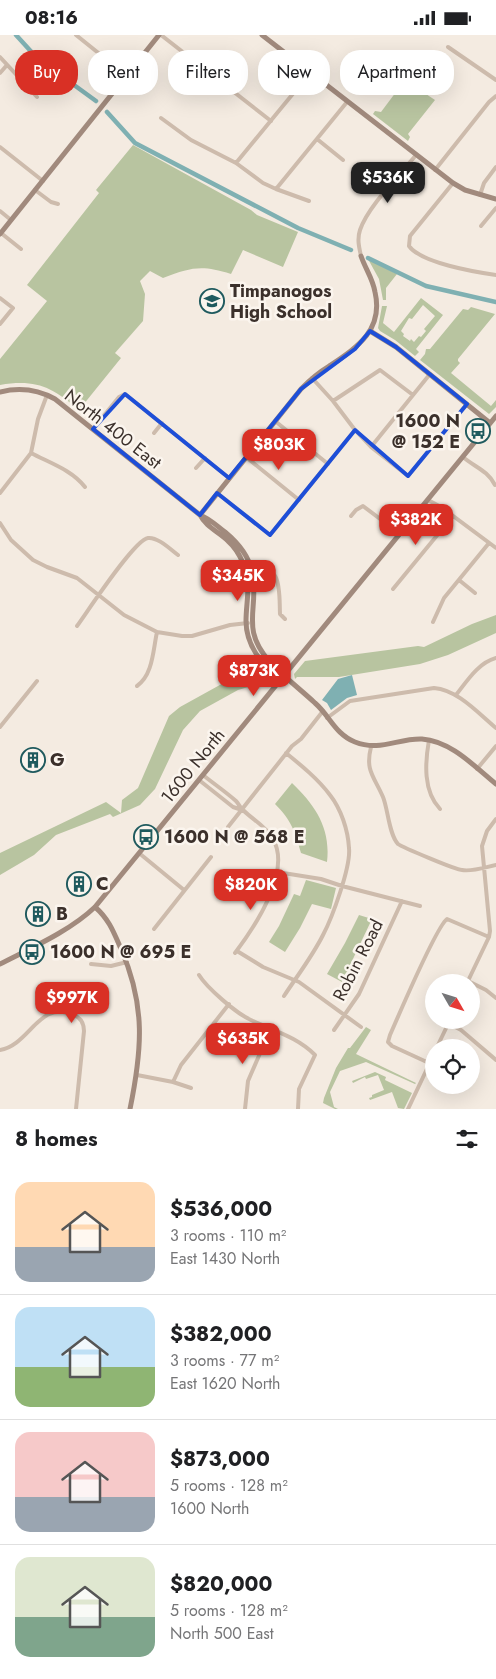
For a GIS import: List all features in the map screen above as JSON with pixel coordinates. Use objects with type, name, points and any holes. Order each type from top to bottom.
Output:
[{"type":"street","points":[[76,35],[95,50]]},
{"type":"street","points":[[148,50],[160,35],[271,121]]},
{"type":"street","points":[[262,35],[281,50]]},
{"type":"street","points":[[448,47],[496,80]]},
{"type":"street","points":[[0,57],[37,97]]},
{"type":"street","points":[[0,73],[7,65]]},
{"type":"street","points":[[330,89],[453,183],[465,190],[496,199]]},
{"type":"street","points":[[21,249],[0,233],[112,95]]},
{"type":"street","points":[[236,163],[292,95]]},
{"type":"street","points":[[435,170],[488,102],[496,96]]},
{"type":"street","points":[[276,189],[347,102]]},
{"type":"street","points":[[161,118],[191,140],[236,163],[254,177],[276,189],[309,201]]},
{"type":"street","points":[[317,139],[343,160]]},
{"type":"street","points":[[0,147],[43,181]]},
{"type":"street","points":[[200,515],[275,421],[312,379],[355,349],[370,331],[375,318],[376,297],[370,276],[361,256],[358,243],[359,235],[364,220],[416,155]]},
{"type":"street","points":[[480,195],[484,183],[496,167]]},
{"type":"street","points":[[453,183],[410,236],[408,244],[411,249],[420,255],[440,263],[496,275]]},
{"type":"street","points":[[35,190],[51,202],[58,204]]},
{"type":"street","points":[[481,226],[496,208]]},
{"type":"street","points":[[0,211],[11,220]]},
{"type":"street","points":[[0,298],[13,308],[0,324]]},
{"type":"street","points":[[370,331],[396,347],[490,423]]},
{"type":"street","points":[[333,401],[380,370],[413,395]]},
{"type":"street","points":[[371,447],[430,374]]},
{"type":"street","points":[[312,379],[371,447],[408,476],[467,404]]},
{"type":"street","name":"North 400 East","points":[[0,392],[18,389],[32,390],[47,395],[61,403],[239,545],[250,572]]},
{"type":"street","points":[[93,429],[119,397],[125,394],[229,478]]},
{"type":"street","points":[[0,493],[31,453],[38,419],[47,395]]},
{"type":"street","name":"1600 North","points":[[0,965],[67,928],[87,915],[95,907],[496,416]]},
{"type":"street","points":[[275,421],[328,463]]},
{"type":"street","points":[[154,433],[162,423]]},
{"type":"street","points":[[217,493],[270,535],[356,430]]},
{"type":"street","points":[[31,453],[67,471],[85,487]]},
{"type":"street","points":[[196,468],[204,457]]},
{"type":"street","points":[[246,457],[299,500]]},
{"type":"street","points":[[463,457],[488,474],[495,485]]},
{"type":"street","points":[[428,500],[453,515],[496,548]]},
{"type":"street","points":[[351,516],[363,506],[400,534]]},
{"type":"street","points":[[393,589],[453,515]]},
{"type":"street","points":[[0,523],[11,540],[33,560],[77,578],[124,615],[157,632],[192,636],[230,625],[248,623]]},
{"type":"street","points":[[77,626],[135,547],[146,539],[156,540],[178,555]]},
{"type":"street","points":[[433,622],[444,598],[489,543]]},
{"type":"street","points":[[284,619],[280,614],[278,580],[270,571],[262,569],[250,572],[254,586],[248,623],[257,645],[283,677],[323,711],[336,730],[348,739],[371,747],[421,739],[440,743],[452,749],[496,784]]},
{"type":"street","points":[[458,580],[474,593]]},
{"type":"street","points":[[137,686],[144,681],[148,673],[157,632]]},
{"type":"street","points":[[456,695],[478,669],[489,660],[496,658]]},
{"type":"street","points":[[0,727],[37,681]]},
{"type":"street","points":[[327,718],[344,704],[355,700],[434,688],[456,695],[496,728]]},
{"type":"street","points":[[228,827],[286,753],[323,711]]},
{"type":"street","points":[[429,740],[426,760],[427,774],[433,798],[440,809]]},
{"type":"street","points":[[477,769],[496,746]]},
{"type":"street","points":[[371,747],[368,760],[369,770],[386,803],[393,835],[398,844],[410,851],[462,871],[496,865]]},
{"type":"street","points":[[284,997],[326,930],[342,886],[349,848],[340,810],[324,787],[286,753]]},
{"type":"street","points":[[203,775],[236,801],[242,810],[265,828],[273,839],[278,856],[274,883],[263,909],[255,925],[236,952],[263,967],[295,980],[361,1027]]},
{"type":"street","points":[[199,780],[233,807],[242,810]]},
{"type":"street","points":[[472,974],[489,937],[482,849],[484,839],[496,819]]},
{"type":"street","points":[[139,853],[184,891]]},
{"type":"street","points":[[154,929],[211,857]]},
{"type":"street","points":[[276,872],[321,879],[420,906]]},
{"type":"street","name":"Robin Road","points":[[334,1031],[359,994],[402,901]]},
{"type":"street","points":[[95,907],[109,922],[134,983],[140,1050],[130,1109]]},
{"type":"street","points":[[425,1061],[393,1047],[388,1042],[391,1031],[444,920],[447,919],[489,937]]},
{"type":"street","points":[[91,963],[111,966],[126,962]]},
{"type":"street","points":[[199,975],[207,986],[250,1020],[294,1038],[316,1055],[301,1085],[298,1095],[298,1107]]},
{"type":"street","points":[[480,987],[496,998]]},
{"type":"street","points":[[173,1082],[181,1065],[229,1004]]},
{"type":"street","points":[[0,1050],[13,1045],[52,1012],[60,1011],[79,1018],[84,1032],[76,1109]]},
{"type":"street","points":[[245,1109],[248,1081],[271,1028]]},
{"type":"street","points":[[460,1029],[496,1060]]},
{"type":"street","points":[[408,1109],[425,1072]]},
{"type":"street","points":[[137,1075],[173,1082],[191,1088]]},
{"type":"highlighted area","points":[[370,331],[396,347],[467,404],[408,476],[355,430],[270,535],[217,493],[200,515],[93,429],[125,394],[229,478],[301,389],[355,349]]},
{"type":"green space","points":[[394,95],[428,95],[435,100],[408,134],[410,137],[408,141],[373,114],[375,111],[381,112]]},
{"type":"green space","points":[[133,145],[257,215],[298,232],[283,267],[243,250],[231,274],[204,268],[182,271],[163,278],[150,271],[140,281],[145,294],[143,321],[115,353],[121,358],[79,410],[52,390],[34,384],[13,383],[0,385],[0,359],[47,301],[27,285],[99,193],[96,190]]},
{"type":"green space","points":[[368,259],[397,274],[386,288],[386,300],[383,300],[379,279]]},
{"type":"green space","points":[[421,298],[443,315],[416,349],[419,352],[415,356],[378,328],[382,306],[387,306],[383,323],[394,332]],"holes":[[[423,305],[435,316],[424,329],[426,331],[414,342],[403,336],[404,334],[401,331],[409,318],[412,319]]]},
{"type":"green space","points":[[471,307],[495,314],[458,359],[460,363],[451,373],[491,406],[496,400],[496,407],[489,414],[420,360],[425,354],[426,349],[430,349],[463,309],[468,310]]},
{"type":"green space","points":[[496,615],[496,633],[448,655],[420,664],[339,677],[297,677],[295,679],[294,674],[305,661],[418,646],[424,647],[472,624]]},
{"type":"green space","points":[[258,664],[276,679],[238,690],[200,711],[183,730],[155,789],[140,805],[113,817],[110,814],[56,835],[34,855],[0,875],[0,853],[106,802],[121,813],[122,800],[138,788],[169,716],[180,707]]},
{"type":"green space","points":[[292,783],[308,800],[320,818],[328,850],[327,862],[301,853],[292,826],[275,804]]},
{"type":"green space","points":[[306,880],[336,888],[331,909],[312,904],[285,952],[269,942],[294,894],[300,896]]},
{"type":"green space","points":[[359,915],[372,919],[342,982],[327,974]]},
{"type":"green space","points":[[366,1027],[371,1030],[356,1054],[416,1083],[366,1062],[340,1071],[330,1092],[334,1107],[338,1109],[335,1109],[323,1103],[324,1098],[336,1068],[348,1048],[350,1048]]},
{"type":"green space","points":[[375,1072],[386,1077],[385,1080],[412,1093],[404,1109],[398,1108],[392,1092],[370,1100],[369,1098],[372,1095],[384,1090],[378,1075],[366,1079],[365,1077],[353,1083],[352,1081]]},
{"type":"water","points":[[352,675],[357,695],[347,698],[331,710],[327,703],[322,700],[338,679]]},
{"type":"waterway","points":[[16,35],[37,58],[96,101]]},
{"type":"waterway","points":[[107,112],[135,143],[298,228],[351,250]]},
{"type":"waterway","points":[[368,258],[426,286],[496,302]]},
{"type":"place","name":"Timpanogos High School","points":[[212,301]]},
{"type":"place","name":"1600 N @ 152 E","points":[[478,431]]},
{"type":"place","name":"G","points":[[33,760]]},
{"type":"place","name":"1600 N @ 568 E","points":[[146,837]]},
{"type":"place","name":"C","points":[[79,884]]},
{"type":"place","name":"B","points":[[38,914]]},
{"type":"place","name":"1600 N @ 695 E","points":[[32,952]]}]
